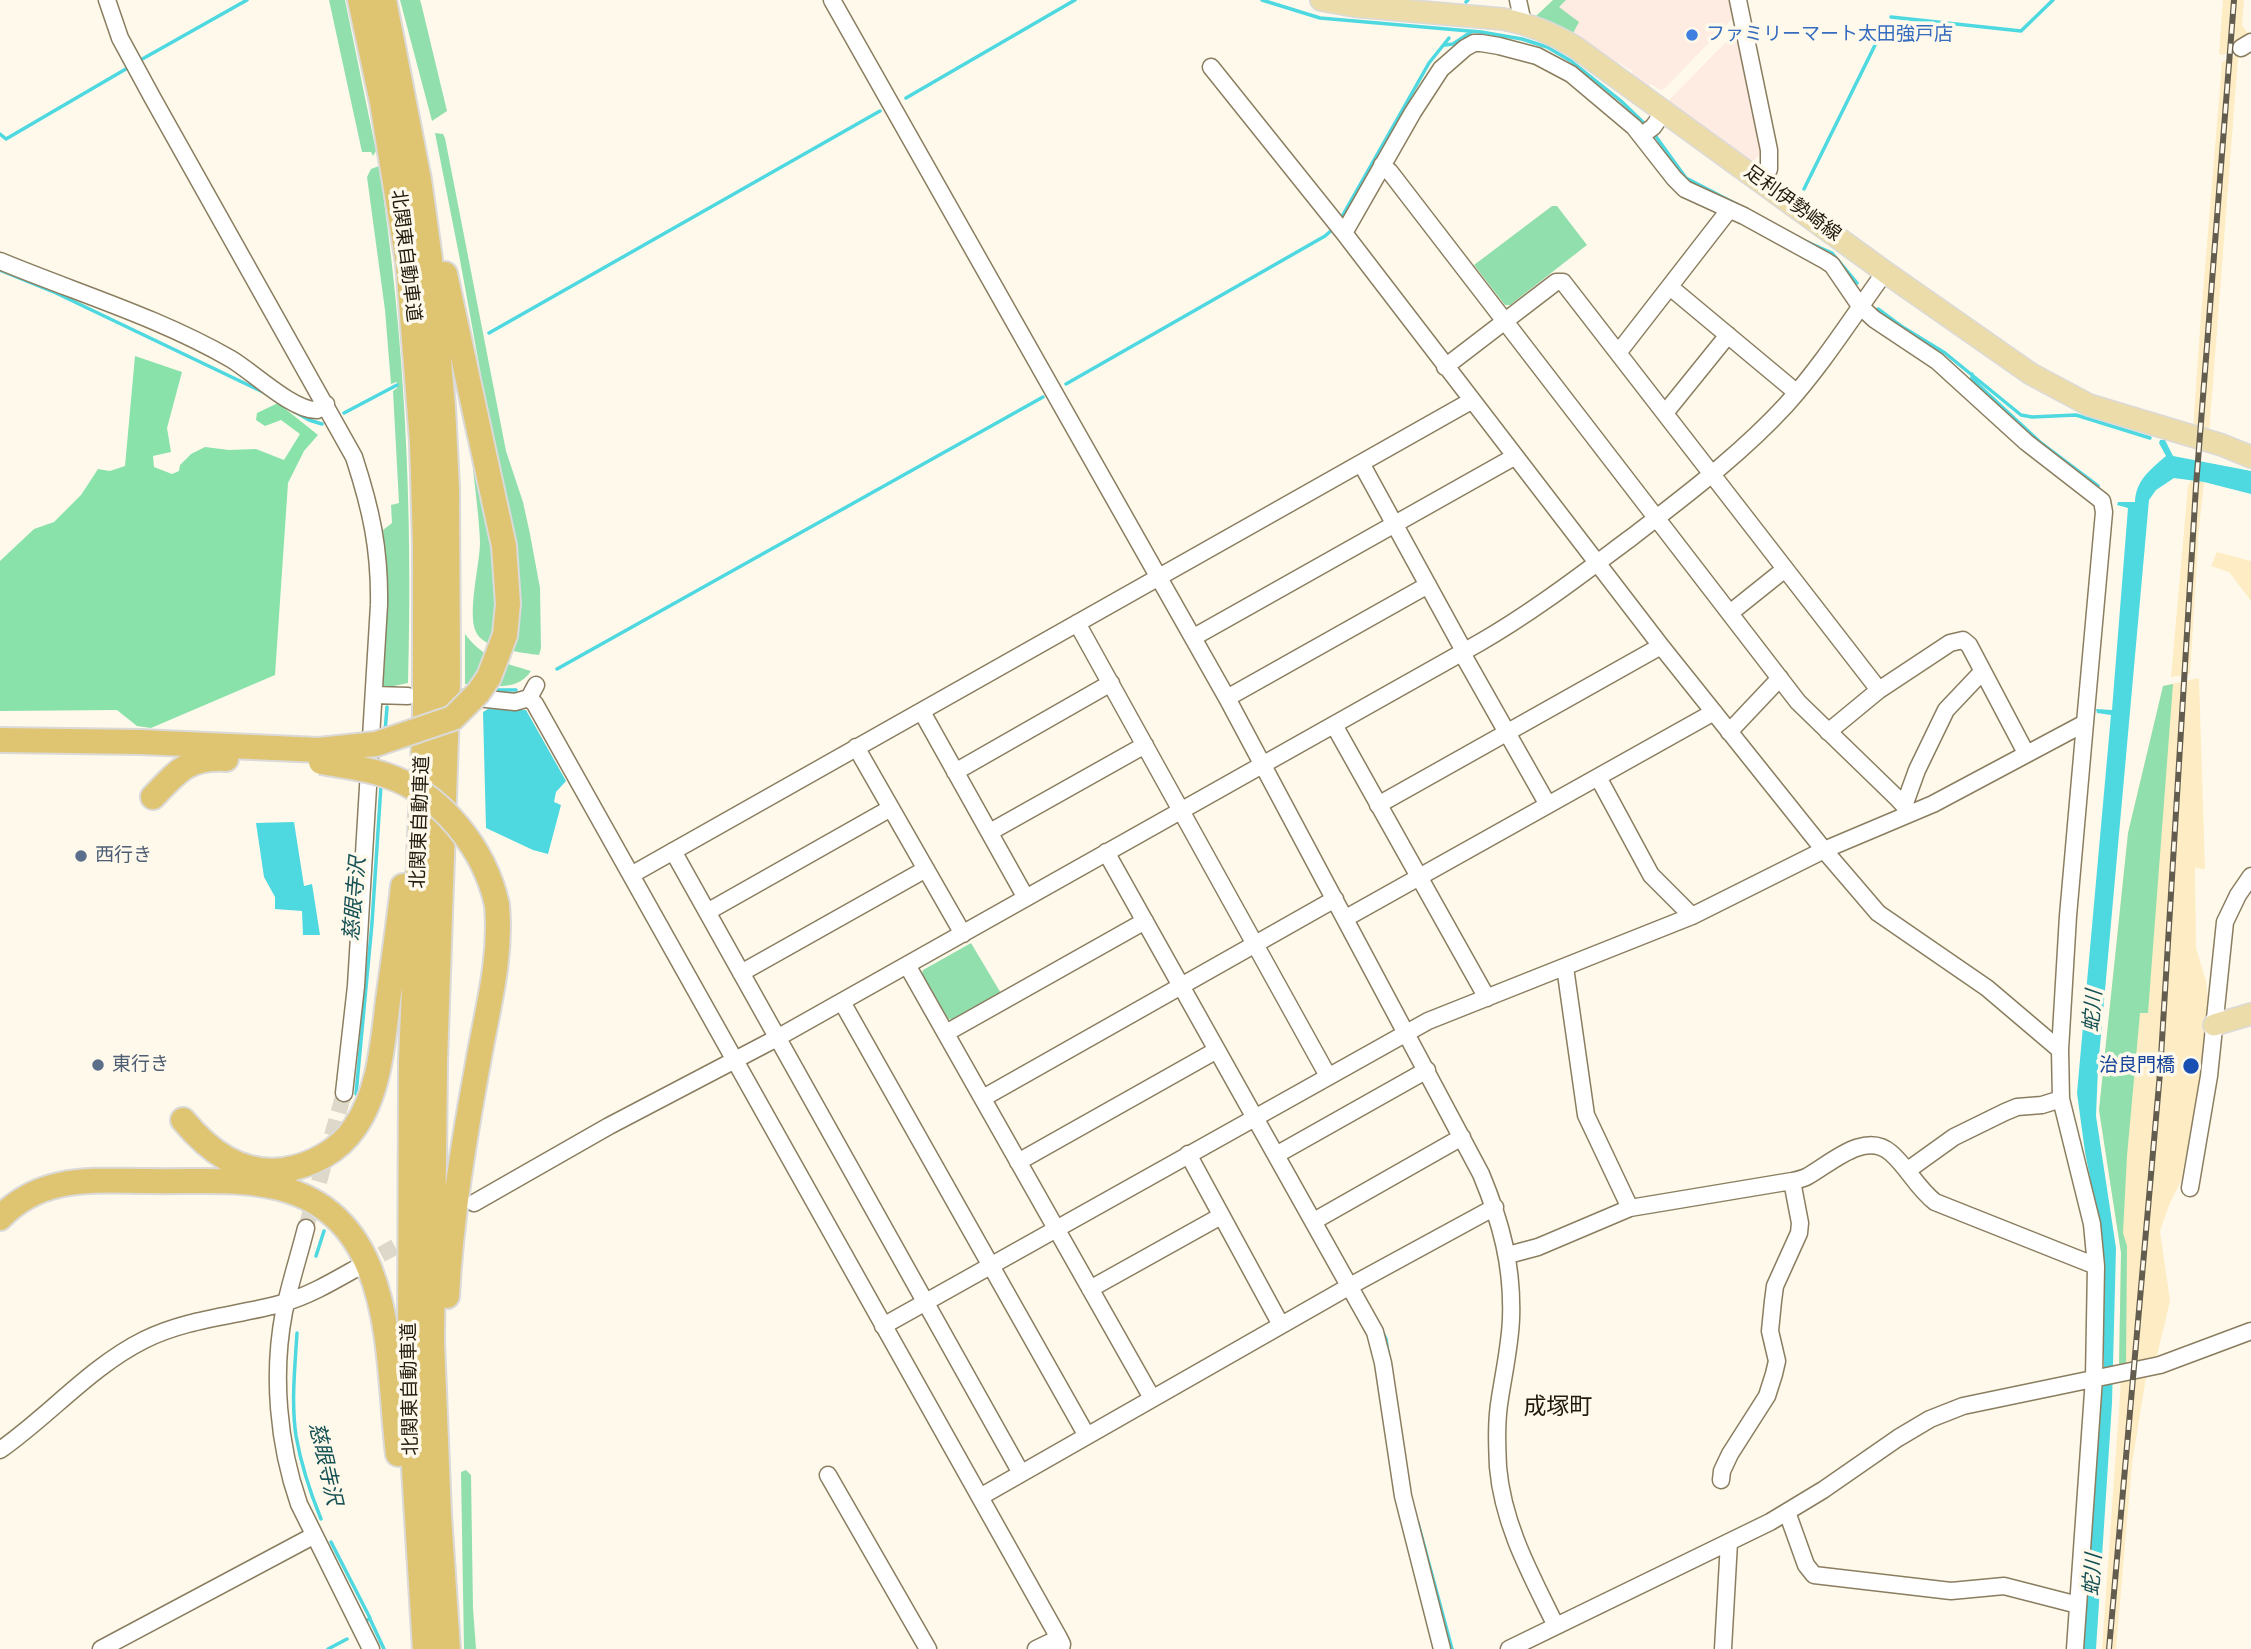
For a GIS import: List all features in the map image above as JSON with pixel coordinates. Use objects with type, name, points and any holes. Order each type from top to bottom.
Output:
[{"type":"highway","name":"北関東自動車道","points":[[360,0],[391,151],[413,313],[424,489],[416,704],[410,1335],[412,1436],[425,1649]]},
{"type":"highway","name":"北関東自動車道","points":[[384,0],[419,180],[431,272],[447,488],[448,679],[435,1049],[432,1277],[433,1406],[448,1649]]},
{"type":"highway","points":[[153,797],[176,772],[201,759],[320,756],[376,744],[453,718],[478,693],[489,677],[505,635],[508,604],[504,546],[404,96]]},
{"type":"highway","points":[[183,1120],[205,1144],[225,1159],[245,1167],[267,1171],[290,1169],[319,1159],[338,1146],[356,1127],[367,1104],[378,1068],[400,918],[416,704]]},
{"type":"highway","points":[[0,740],[141,742],[320,756],[388,776],[429,799],[458,828],[478,854],[487,871],[497,905],[498,959],[473,1091],[451,1246],[446,1337],[447,1390],[444,1427],[437,1460]]},
{"type":"highway","points":[[0,1217],[18,1202],[42,1190],[76,1181],[242,1182],[290,1191],[326,1210],[342,1225],[364,1256],[379,1292],[383,1310],[408,1548],[424,1624]]},
{"type":"main road","name":"足利伊勢崎線","points":[[1321,0],[1354,6],[1477,16],[1523,23],[1548,32],[1575,47],[1651,127],[1762,182],[1885,272],[2031,373],[2077,399],[2117,415],[2251,457]]},
{"type":"main road","points":[[2214,1025],[2251,1014]]},
{"type":"street","points":[[107,0],[120,38],[354,457],[373,523],[379,578],[374,695],[356,986],[344,1093]]},
{"type":"street","points":[[832,0],[1194,637],[1427,1070],[1495,1207],[1508,1255],[1511,1321],[1499,1401],[1497,1435],[1503,1500],[1514,1538],[1556,1626]]},
{"type":"street","points":[[1518,0],[1523,23]]},
{"type":"street","points":[[1738,0],[1769,150],[1769,169],[1762,182]]},
{"type":"street","points":[[1344,233],[1413,112],[1441,69],[1474,43],[1517,50],[1559,66],[1622,115],[1651,127],[1679,184],[1832,264],[1860,306],[1874,319],[1937,361],[2026,442],[2102,501],[2104,512],[2068,916],[2060,1049],[2061,1099],[2092,1224],[2096,1266],[2097,1378],[2075,1649]]},
{"type":"street","points":[[1211,66],[1344,233],[1661,646],[1824,850],[1878,913],[1987,988],[2060,1049]]},
{"type":"street","points":[[1382,165],[1505,320],[1798,702],[1908,810]]},
{"type":"street","points":[[1618,353],[1729,210]]},
{"type":"street","points":[[0,261],[121,306],[191,339],[245,368],[299,407],[317,410],[326,404]]},
{"type":"street","points":[[474,1203],[609,1126],[842,1002],[1264,765],[1531,611],[1712,475],[1763,428],[1796,392],[1885,272]]},
{"type":"street","points":[[1445,367],[1556,282],[1560,281],[1567,286],[1879,690]]},
{"type":"street","points":[[1670,286],[1796,392]]},
{"type":"street","points":[[1665,413],[1728,335]]},
{"type":"street","points":[[631,875],[1471,401]]},
{"type":"street","points":[[1194,637],[1514,457]]},
{"type":"street","points":[[1361,463],[1548,805]]},
{"type":"street","points":[[1731,613],[1786,569]]},
{"type":"street","points":[[1227,698],[1428,585]]},
{"type":"street","points":[[1077,623],[1328,1076]]},
{"type":"street","points":[[1828,732],[1879,690],[1950,643],[1959,640],[1966,642],[2026,753]]},
{"type":"street","points":[[1378,805],[1661,646]]},
{"type":"street","points":[[1908,810],[1917,770],[1946,710],[1982,672]]},
{"type":"street","points":[[1730,732],[1780,678]]},
{"type":"street","points":[[955,772],[1111,684]]},
{"type":"street","points":[[464,696],[515,702],[533,691],[535,704],[1060,1643],[1036,1649]]},
{"type":"street","points":[[374,695],[416,704]]},
{"type":"street","points":[[922,712],[1026,898]]},
{"type":"street","points":[[1346,918],[1714,712]]},
{"type":"street","points":[[883,1326],[1406,1032],[1692,916],[1908,810],[1943,799],[2085,723]]},
{"type":"street","points":[[1334,725],[1487,998]]},
{"type":"street","points":[[990,832],[1145,745]]},
{"type":"street","points":[[856,747],[962,933]]},
{"type":"street","points":[[1598,777],[1651,875],[1692,916]]},
{"type":"street","points":[[707,912],[891,808]]},
{"type":"street","points":[[673,851],[1021,1473]]},
{"type":"street","points":[[1106,852],[1314,1221],[1380,1345],[1403,1496],[1442,1649]]},
{"type":"street","points":[[741,973],[926,869]]},
{"type":"street","points":[[2190,1188],[2209,1076],[2225,922],[2251,876]]},
{"type":"street","points":[[983,1098],[1335,899]]},
{"type":"street","points":[[946,1033],[1145,921]]},
{"type":"street","points":[[907,965],[1152,1398]]},
{"type":"street","points":[[1565,967],[1586,1115],[1630,1208]]},
{"type":"street","points":[[842,1002],[1087,1436]]},
{"type":"street","points":[[1018,1162],[1217,1050]]},
{"type":"street","points":[[1276,1155],[1427,1070]]},
{"type":"street","points":[[1908,1170],[1954,1137],[2005,1112],[2017,1107],[2042,1105],[2061,1099]]},
{"type":"street","points":[[1314,1221],[1462,1137]]},
{"type":"street","points":[[1508,1255],[1538,1247],[1630,1208],[1792,1181],[1806,1177],[1850,1150],[1877,1147],[1889,1151],[1935,1202],[2096,1266]]},
{"type":"street","points":[[1188,1154],[1281,1325]]},
{"type":"street","points":[[1721,1480],[1730,1454],[1767,1395],[1774,1374],[1777,1361],[1770,1331],[1773,1301],[1776,1286],[1799,1233],[1800,1223],[1792,1181]]},
{"type":"street","points":[[979,1497],[1350,1286],[1495,1207]]},
{"type":"street","points":[[1090,1289],[1221,1216]]},
{"type":"street","points":[[306,1228],[282,1327],[279,1371],[282,1432],[292,1485],[313,1536],[371,1649]]},
{"type":"street","points":[[0,1450],[114,1358],[145,1340],[167,1330],[218,1316],[287,1302],[355,1269]]},
{"type":"street","points":[[1509,1649],[1787,1512],[1930,1419],[1963,1406],[2160,1365],[2251,1331]]},
{"type":"street","points":[[828,1475],[928,1649]]},
{"type":"street","points":[[1787,1512],[1806,1564],[1814,1575],[1951,1591],[2004,1586],[2078,1605]]},
{"type":"street","points":[[101,1649],[313,1536]]},
{"type":"street","points":[[1723,1649],[1729,1542]]},
{"type":"shaded area","points":[[1553,0],[1729,0],[1733,18],[1665,88],[1661,90],[1651,84],[1646,89],[1629,77],[1633,71],[1571,37]]},
{"type":"shaded area","points":[[2223,0],[2244,0],[2242,25],[2250,37],[2233,51],[2223,55],[2219,54]]},
{"type":"shaded area","points":[[1738,30],[1763,148],[1751,163],[1666,103]]},
{"type":"shaded area","points":[[2239,54],[2209,434],[2193,429],[2200,329],[2222,62]]},
{"type":"shaded area","points":[[2191,481],[2204,482],[2190,674],[2171,677],[2188,486]]},
{"type":"shaded area","points":[[2217,552],[2251,561],[2251,601],[2229,572],[2211,566]]},
{"type":"shaded area","points":[[2199,678],[2205,869],[2195,868],[2196,948],[2206,981],[2209,1006],[2199,1085],[2181,1181],[2160,1231],[2170,1301],[2156,1360],[2119,1366],[2121,1253],[2099,1110],[2128,833],[2163,686]]},
{"type":"shaded area","points":[[2146,1377],[2132,1464],[2116,1649],[2102,1649],[2121,1380]]},
{"type":"green space","points":[[329,0],[345,0],[376,151],[373,156],[371,152],[362,152]]},
{"type":"green space","points":[[400,0],[420,0],[421,3],[447,111],[432,121]]},
{"type":"green space","points":[[1553,0],[1566,0],[1559,7],[1579,22],[1571,37],[1537,20],[1536,16]]},
{"type":"green space","points":[[435,133],[443,134],[445,138],[506,451],[523,502],[530,534],[540,588],[539,655],[495,646],[480,638],[474,624],[473,601],[480,542],[472,456],[481,496],[520,599],[519,584]]},
{"type":"green space","points":[[379,166],[401,359],[408,488],[408,683],[394,686],[393,690],[385,689],[382,683],[387,573],[383,530],[392,523],[391,505],[399,503],[393,391],[397,388],[397,382],[391,384],[385,310],[367,177],[371,169]]},
{"type":"green space","points":[[1552,206],[1557,206],[1587,245],[1510,305],[1505,305],[1474,265]]},
{"type":"green space","points":[[135,356],[182,372],[167,428],[171,452],[153,456],[154,467],[172,474],[179,471],[180,465],[191,454],[205,447],[256,449],[284,460],[300,434],[281,420],[265,426],[256,420],[257,413],[278,403],[318,435],[304,451],[288,483],[275,675],[151,728],[137,726],[117,710],[0,711],[0,561],[34,529],[54,522],[81,495],[98,469],[110,471],[125,466]]},
{"type":"green space","points":[[465,634],[487,654],[531,671],[525,678],[510,685],[465,684]]},
{"type":"green space","points":[[2173,684],[2148,1013],[2140,1013],[2127,1156],[2123,1233],[2127,1246],[2126,1366],[2119,1366],[2121,1253],[2099,1110],[2128,833],[2163,686]]},
{"type":"green space","points":[[971,943],[1002,995],[955,1021],[946,1018],[922,974],[923,970]]},
{"type":"green space","points":[[466,1470],[471,1475],[476,1649],[464,1649],[461,1472]]},
{"type":"water","name":"蛇川","points":[[2160,440],[2165,440],[2173,456],[2251,471],[2251,494],[2204,482],[2174,478],[2156,490],[2149,500],[2098,1068],[2096,1116],[2116,1248],[2112,1403],[2096,1649],[2082,1649],[2104,1367],[2104,1260],[2077,1093],[2111,715],[2097,713],[2096,709],[2112,710],[2128,508],[2117,505],[2118,502],[2135,502],[2141,481],[2166,456]]},
{"type":"water","points":[[488,709],[526,710],[566,781],[556,792],[554,802],[561,805],[548,854],[533,850],[486,828],[483,712]]},
{"type":"water","points":[[294,822],[304,886],[312,884],[320,935],[303,935],[302,911],[275,909],[275,897],[264,877],[256,823]]},
{"type":"waterway","points":[[137,62],[247,0]]},
{"type":"waterway","points":[[906,98],[1075,0]]},
{"type":"waterway","points":[[1262,0],[1320,18],[1481,32],[1522,39],[1547,47],[1571,61],[1647,126]]},
{"type":"waterway","points":[[1891,17],[2021,31],[2053,0]]},
{"type":"waterway","points":[[1804,189],[1883,29]]},
{"type":"waterway","points":[[1445,45],[1453,44],[1471,32]]},
{"type":"waterway","points":[[1340,220],[1429,63],[1449,38]]},
{"type":"waterway","points":[[0,134],[6,139],[131,66]]},
{"type":"waterway","points":[[489,333],[880,111]]},
{"type":"waterway","points":[[1654,134],[1686,178],[1740,206]]},
{"type":"waterway","points":[[1066,384],[1333,229]]},
{"type":"waterway","points":[[1805,241],[1832,253],[1857,283]]},
{"type":"waterway","points":[[0,270],[56,293],[265,393]]},
{"type":"waterway","points":[[1878,309],[1945,353],[2021,415],[2076,415],[2150,438]]},
{"type":"waterway","points":[[1972,374],[1972,379],[2041,443],[2098,486]]},
{"type":"waterway","points":[[344,413],[397,385]]},
{"type":"waterway","points":[[557,669],[1043,397]]},
{"type":"waterway","points":[[295,412],[322,424]]},
{"type":"waterway","name":"慈眼寺沢","points":[[491,690],[516,690]]},
{"type":"waterway","name":"慈眼寺沢","points":[[385,732],[387,707]]},
{"type":"waterway","name":"慈眼寺沢","points":[[356,1094],[372,923],[381,785]]},
{"type":"waterway","name":"慈眼寺沢","points":[[316,1256],[324,1231]]},
{"type":"waterway","points":[[1382,1331],[1388,1353]]},
{"type":"waterway","name":"慈眼寺沢","points":[[297,1333],[294,1397],[296,1436],[306,1478],[321,1519]]},
{"type":"waterway","points":[[1418,1523],[1452,1649]]},
{"type":"waterway","name":"慈眼寺沢","points":[[331,1542],[370,1618],[365,1622]]},
{"type":"waterway","points":[[370,1619],[384,1649]]},
{"type":"waterway","name":"慈眼寺沢","points":[[328,1649],[347,1639]]},
{"type":"tunnel","points":[[306,1228],[344,1093]]},
{"type":"tunnel","points":[[360,1266],[417,1235]]},
{"type":"railway","points":[[2109,1649],[2160,1073],[2196,486],[2234,0]]},
{"type":"place","name":"ファミリーマート太田強戸店","points":[[1692,35]]},
{"type":"place","name":"西行き","points":[[81,856]]},
{"type":"place","name":"東行き","points":[[98,1065]]},
{"type":"place","name":"治良門橋","points":[[2191,1066]]},
{"type":"district","name":"成塚町","points":[[1558,1408]]}]
